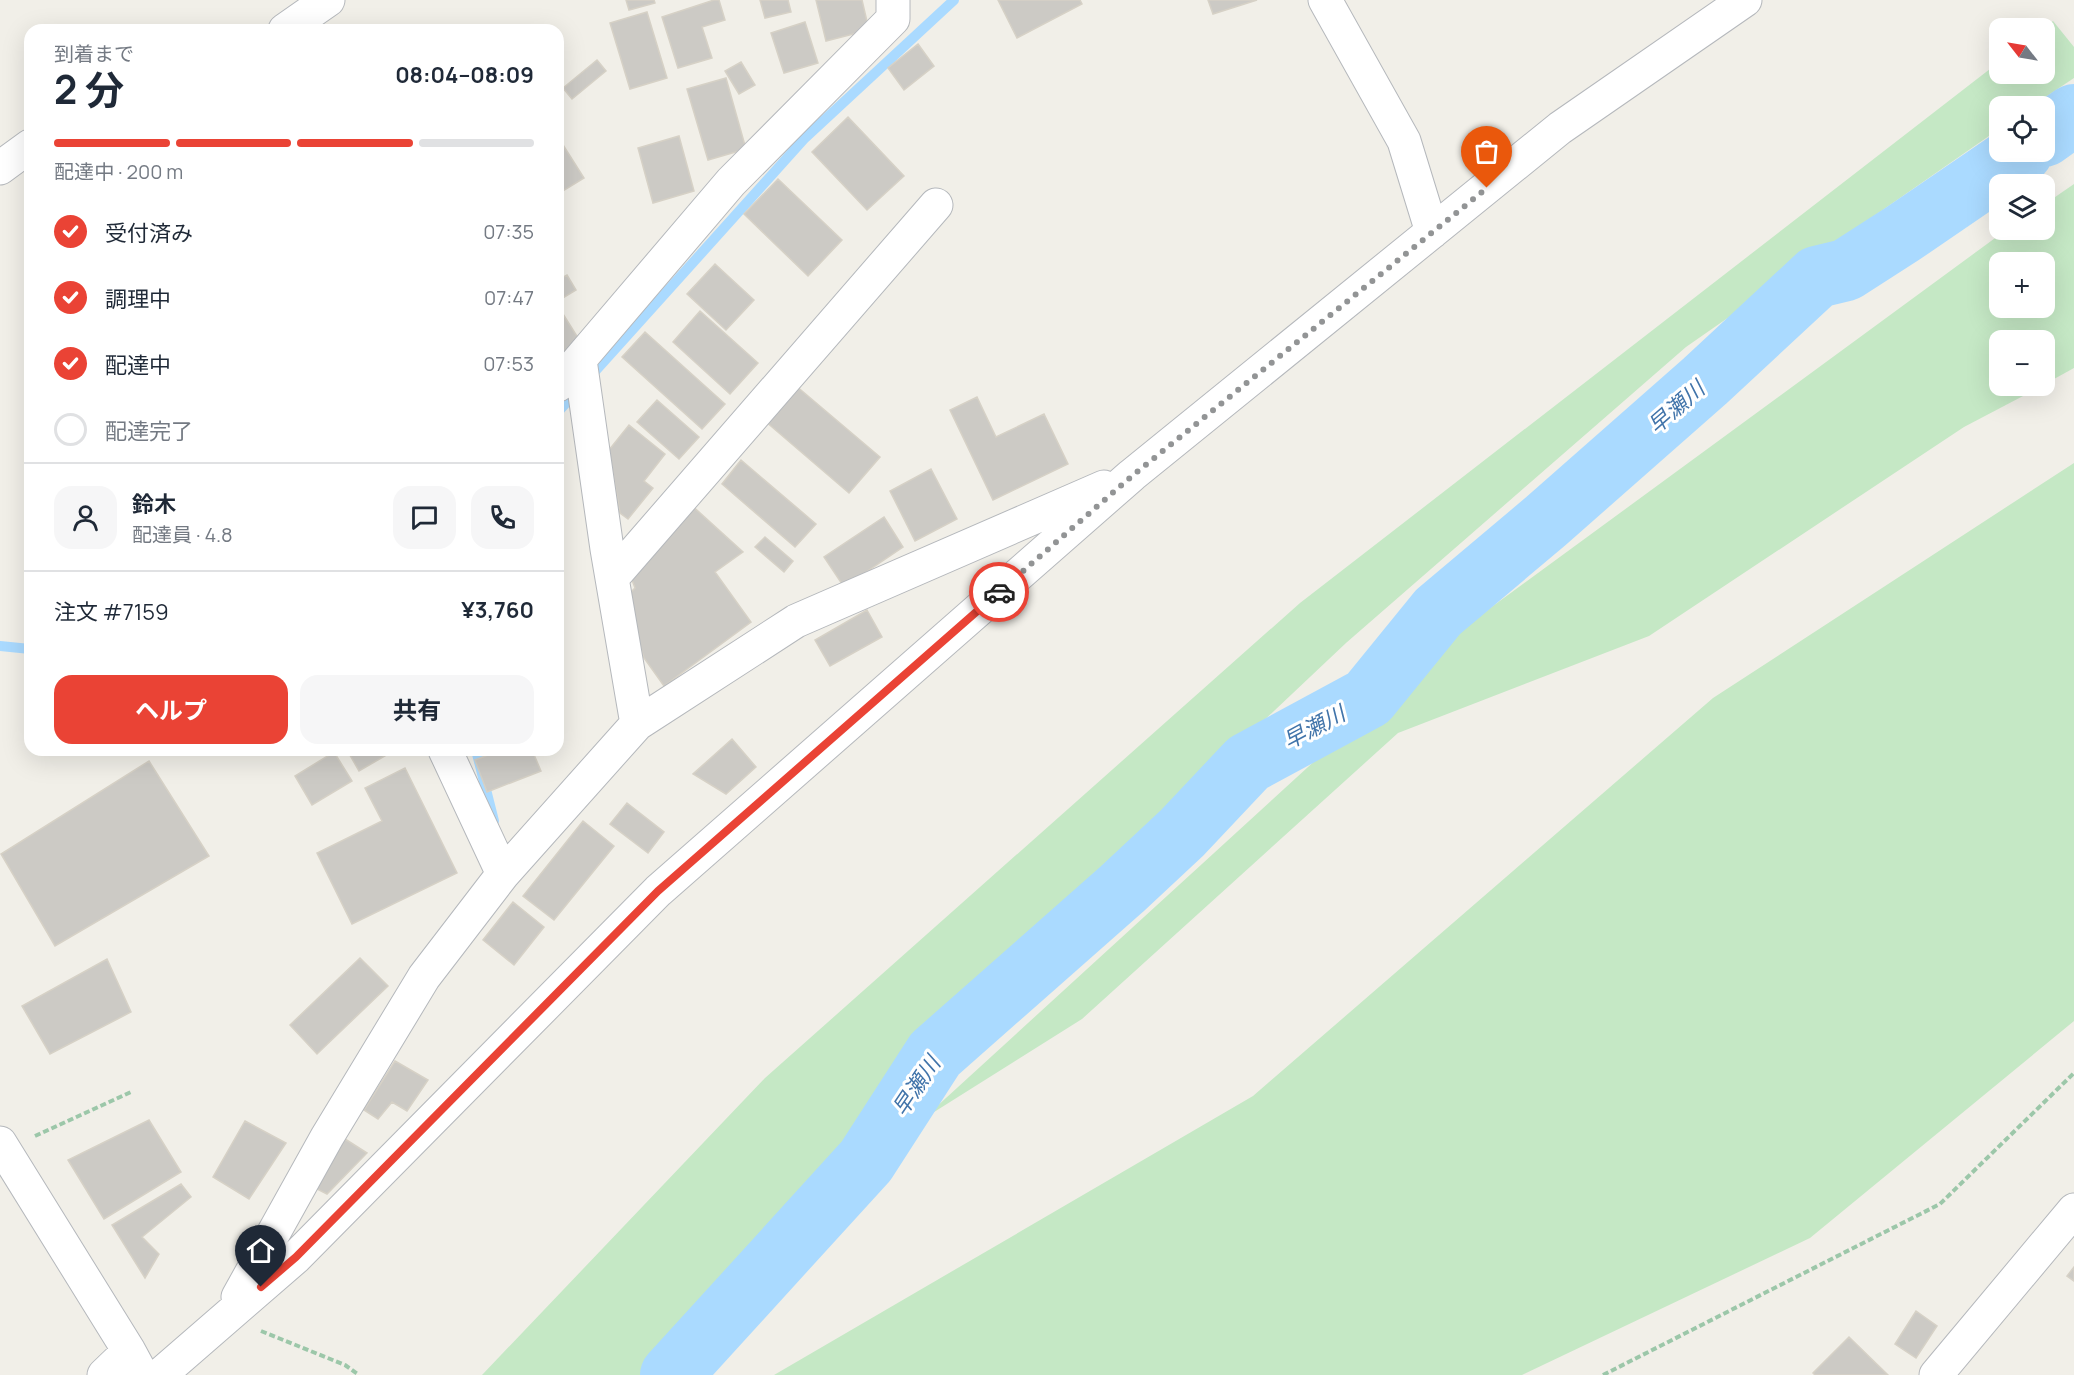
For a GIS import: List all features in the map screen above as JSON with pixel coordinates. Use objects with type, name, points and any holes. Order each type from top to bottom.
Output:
[{"type":"street","points":[[294,24],[328,0]]},
{"type":"street","points":[[564,378],[731,182],[893,19],[892,0]]},
{"type":"street","points":[[1325,0],[1404,141],[1432,232]]},
{"type":"street","points":[[160,1375],[296,1257],[658,891],[1132,476],[1702,14],[1745,0]]},
{"type":"street","points":[[0,168],[24,150]]},
{"type":"street","points":[[612,578],[936,205]]},
{"type":"street","points":[[580,360],[612,578],[637,724]]},
{"type":"street","points":[[227,1317],[327,1137],[424,977],[503,874],[637,724],[796,621],[1132,476]]},
{"type":"street","points":[[448,756],[503,874]]},
{"type":"street","points":[[2,1147],[135,1363],[104,1375]]},
{"type":"street","points":[[1936,1375],[2074,1210]]},
{"type":"path","points":[[1603,1375],[1940,1204],[2074,1073]]},
{"type":"path","points":[[2,1147],[131,1092]]},
{"type":"path","points":[[227,1317],[345,1365],[359,1375]]},
{"type":"green space","points":[[2055,23],[2074,47],[2074,78],[2047,96],[1989,96],[1989,136],[1686,347],[1346,643],[1150,828],[926,1051],[649,1375],[482,1375],[765,1078],[1300,603],[1989,70],[1989,84],[2055,84]]},
{"type":"green space","points":[[2074,184],[2074,368],[2055,378],[2055,330],[1989,330],[1989,396],[2023,396],[1964,427],[1649,636],[1398,733],[1082,1019],[923,1119],[1448,639],[1992,240],[2055,240],[2055,197]]},
{"type":"green space","points":[[2074,463],[2074,1021],[1810,1238],[1522,1375],[774,1375],[1253,1096],[1713,698]]},
{"type":"building","points":[[626,0],[654,0],[655,3],[629,10]]},
{"type":"building","points":[[719,0],[725,20],[702,27],[712,58],[678,68],[662,17]]},
{"type":"building","points":[[760,0],[788,0],[791,12],[765,18]]},
{"type":"building","points":[[816,0],[862,0],[869,30],[826,41]]},
{"type":"building","points":[[998,0],[1080,0],[1082,4],[1017,38]]},
{"type":"building","points":[[1208,0],[1257,0],[1213,14]]},
{"type":"building","points":[[647,12],[667,78],[630,89],[610,23]]},
{"type":"building","points":[[805,22],[818,63],[784,73],[771,33]]},
{"type":"building","points":[[918,44],[934,66],[904,90],[888,68]]},
{"type":"building","points":[[597,60],[606,71],[572,99],[564,87]]},
{"type":"building","points":[[741,62],[755,85],[739,94],[725,71]]},
{"type":"building","points":[[726,78],[746,149],[708,160],[687,89]]},
{"type":"building","points":[[848,117],[904,176],[867,210],[812,152]]},
{"type":"building","points":[[679,136],[694,191],[653,203],[638,148]]},
{"type":"building","points":[[564,146],[584,178],[564,190]]},
{"type":"building","points":[[778,179],[842,240],[808,276],[744,214]]},
{"type":"building","points":[[715,264],[754,300],[726,330],[687,294]]},
{"type":"building","points":[[567,275],[576,290],[564,297],[564,277]]},
{"type":"building","points":[[700,311],[758,363],[730,394],[673,342]]},
{"type":"building","points":[[564,316],[585,349],[564,361]]},
{"type":"building","points":[[645,332],[725,404],[702,429],[622,357]]},
{"type":"building","points":[[795,385],[880,457],[849,493],[765,421]]},
{"type":"building","points":[[977,397],[996,437],[1044,414],[1068,464],[993,500],[950,410]]},
{"type":"building","points":[[657,400],[699,437],[679,459],[637,422]]},
{"type":"building","points":[[629,425],[665,454],[644,481],[653,488],[628,519],[620,513],[609,450]]},
{"type":"building","points":[[741,460],[816,524],[795,547],[722,484]]},
{"type":"building","points":[[931,469],[957,519],[915,541],[890,491]]},
{"type":"building","points":[[688,502],[743,552],[715,572],[751,622],[664,686],[644,658],[625,598],[635,588],[628,569]]},
{"type":"building","points":[[884,517],[903,547],[844,587],[824,557]]},
{"type":"building","points":[[765,537],[793,561],[784,572],[755,547]]},
{"type":"building","points":[[867,610],[882,637],[830,666],[815,640]]},
{"type":"building","points":[[732,739],[756,767],[726,794],[693,774]]},
{"type":"building","points":[[328,756],[336,756],[352,781],[312,805],[295,776]]},
{"type":"building","points":[[350,756],[385,756],[359,771]]},
{"type":"building","points":[[485,756],[535,756],[541,771],[487,792],[475,760]]},
{"type":"building","points":[[149,761],[209,856],[55,946],[1,854]]},
{"type":"building","points":[[405,768],[457,873],[352,924],[317,853],[382,821],[365,788]]},
{"type":"building","points":[[627,803],[664,832],[648,853],[610,824]]},
{"type":"building","points":[[583,821],[614,846],[554,920],[523,896]]},
{"type":"building","points":[[513,902],[544,927],[514,965],[483,940]]},
{"type":"building","points":[[360,958],[388,986],[317,1054],[290,1025]]},
{"type":"building","points":[[107,959],[131,1012],[50,1054],[22,1006]]},
{"type":"building","points":[[395,1061],[428,1080],[407,1111],[392,1102],[378,1119],[364,1110]]},
{"type":"building","points":[[149,1120],[181,1172],[104,1219],[68,1160]]},
{"type":"building","points":[[245,1121],[286,1143],[249,1199],[213,1177]]},
{"type":"building","points":[[345,1139],[367,1153],[327,1194],[315,1188]]},
{"type":"building","points":[[181,1184],[191,1197],[142,1237],[159,1254],[145,1278],[112,1225]]},
{"type":"building","points":[[2074,1267],[2074,1281],[2067,1276]]},
{"type":"building","points":[[1916,1311],[1937,1326],[1916,1358],[1895,1344]]},
{"type":"building","points":[[1849,1337],[1888,1375],[1815,1375],[1813,1373]]},
{"type":"waterway","points":[[590,377],[805,138],[954,0]]},
{"type":"waterway","name":"早瀬川","points":[[2055,128],[2074,115]]},
{"type":"waterway","name":"早瀬川","points":[[671,1375],[866,1161],[935,1054],[1122,889],[1182,833],[1248,763],[1368,698],[1438,612],[1546,521],[1705,381],[1817,277],[1846,270],[2007,162]]},
{"type":"waterway","points":[[564,405],[577,391]]},
{"type":"waterway","points":[[0,646],[24,648]]},
{"type":"waterway","points":[[478,756],[494,821]]},
{"type":"way so far","points":[[999,592],[1132,476],[1487,188]]},
{"type":"route","points":[[261,1287],[296,1257],[658,891],[999,592]]}]
